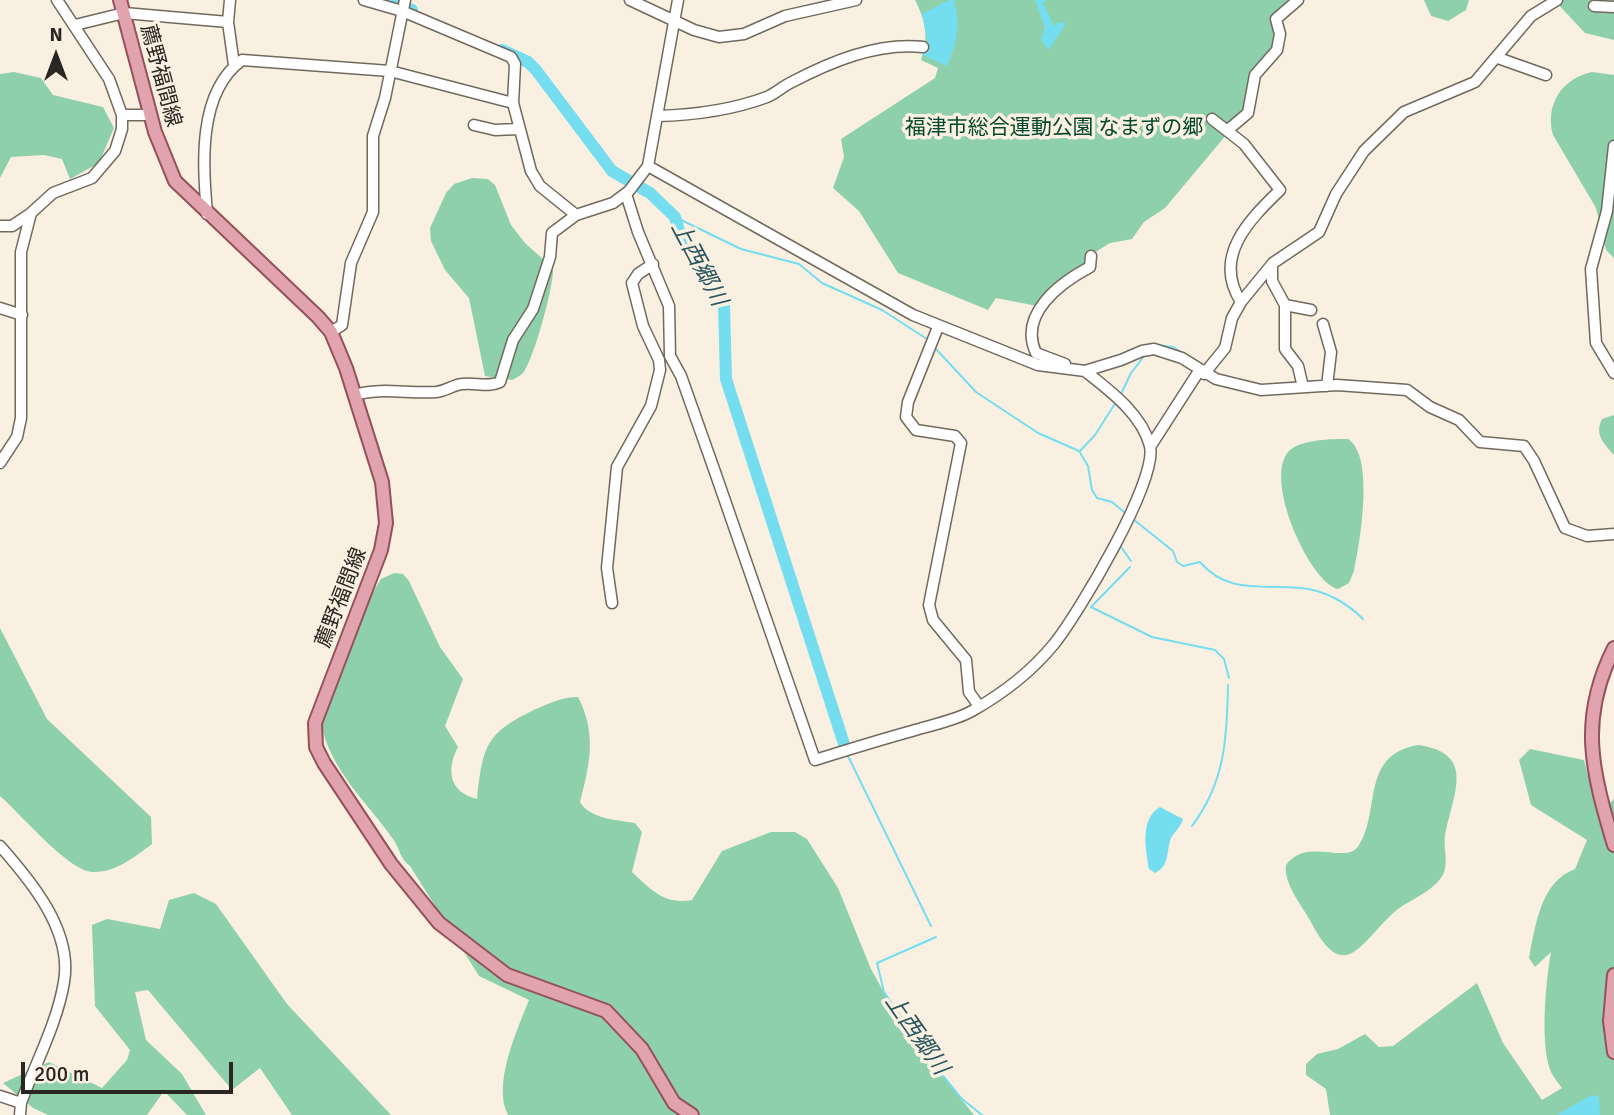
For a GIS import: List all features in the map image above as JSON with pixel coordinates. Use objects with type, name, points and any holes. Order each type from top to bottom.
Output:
[{"type":"main road","name":"薦野福間線","points":[[122,7],[166,165],[175,181],[208,215],[331,332],[382,482],[385,532],[381,550],[315,723],[319,753],[391,864],[439,923],[507,975],[606,1011],[642,1049],[674,1103],[692,1115]]},
{"type":"main road","points":[[1614,648],[1595,693],[1590,727],[1593,766],[1614,845]]},
{"type":"main road","points":[[1614,975],[1610,1013],[1614,1052]]},
{"type":"street","points":[[0,226],[12,226],[53,193],[92,178],[115,151],[122,115],[108,79],[57,0]]},
{"type":"street","points":[[230,0],[229,22],[234,65]]},
{"type":"street","points":[[364,0],[404,4],[511,57],[515,64],[513,103],[531,171],[540,186],[576,215]]},
{"type":"street","points":[[630,0],[705,35],[730,37],[785,16],[856,0]]},
{"type":"street","points":[[354,396],[374,389],[392,393],[438,392],[459,384],[482,386],[500,382],[513,340],[533,309],[550,257],[552,233],[576,215],[598,210],[628,192],[648,166],[678,0]]},
{"type":"street","points":[[1229,129],[1248,113],[1255,75],[1277,50],[1280,34],[1276,19],[1298,0]]},
{"type":"street","points":[[628,192],[638,232],[669,306],[670,356],[681,376],[815,760],[953,719],[1001,692],[1041,658],[1082,604],[1133,508],[1148,467],[1150,447],[1201,372],[1225,348],[1232,318],[1241,302],[1272,265],[1319,232],[1350,169],[1396,117],[1475,82],[1531,16],[1557,0]]},
{"type":"street","points":[[331,332],[342,325],[351,263],[373,212],[372,144],[404,4]]},
{"type":"street","points":[[1594,5],[1614,7]]},
{"type":"street","points":[[75,25],[122,7],[229,22]]},
{"type":"street","points":[[657,116],[724,109],[767,97],[790,83],[875,49],[895,45],[923,47]]},
{"type":"street","points":[[1498,58],[1546,75]]},
{"type":"street","points":[[208,215],[205,182],[212,100],[234,65],[247,59],[390,71],[513,103]]},
{"type":"street","points":[[122,115],[151,115]]},
{"type":"street","points":[[1212,119],[1229,129],[1280,190],[1256,212],[1242,231],[1236,246],[1229,275],[1241,302]]},
{"type":"street","points":[[474,125],[495,130],[518,129]]},
{"type":"street","points":[[1614,146],[1607,211],[1591,270],[1596,343],[1614,373]]},
{"type":"street","points":[[648,166],[938,327],[1038,365],[1084,371],[1150,349],[1182,358],[1201,372],[1261,390],[1326,386],[1407,390],[1430,407],[1459,420],[1480,442],[1524,446],[1535,461],[1565,528],[1587,536],[1614,534]]},
{"type":"street","points":[[0,463],[17,437],[21,418],[21,252],[31,213]]},
{"type":"street","points":[[1091,256],[1090,267],[1063,281],[1037,312],[1033,347],[1036,353],[1049,361],[1100,367]]},
{"type":"street","points":[[612,603],[607,568],[617,467],[651,407],[660,369],[659,360],[643,326],[632,283],[638,274],[653,264]]},
{"type":"street","points":[[1272,265],[1272,281],[1285,305],[1285,349],[1298,366],[1303,387]]},
{"type":"street","points":[[1285,305],[1311,310]]},
{"type":"street","points":[[0,308],[22,316]]},
{"type":"street","points":[[1323,324],[1331,352],[1326,386]]},
{"type":"street","points":[[938,327],[908,402],[906,417],[916,430],[955,436],[961,443],[929,605],[933,620],[966,660],[969,692],[979,706]]},
{"type":"street","points":[[1084,371],[1125,406],[1150,447]]},
{"type":"street","points":[[0,846],[23,872],[50,915],[65,964],[61,997],[21,1103],[20,1115]]},
{"type":"street","points":[[0,1096],[21,1103]]},
{"type":"green space","name":"福津市総合運動公園 なまずの郷","points":[[915,0],[1302,0],[1278,20],[1282,35],[1256,78],[1253,103],[1165,208],[1144,222],[1132,239],[1110,243],[1089,256],[1088,264],[1037,306],[996,298],[988,310],[898,273],[859,211],[833,188],[844,157],[841,139],[935,78],[938,68],[921,60],[925,29]]},
{"type":"green space","points":[[1424,0],[1469,0],[1466,10],[1448,21],[1431,16]]},
{"type":"green space","points":[[1554,0],[1614,0],[1614,40],[1585,33]]},
{"type":"green space","points":[[14,72],[41,78],[53,95],[103,107],[114,128],[99,163],[70,179],[62,159],[44,155],[11,157],[0,178],[0,74]]},
{"type":"green space","points":[[1592,72],[1614,75],[1614,258],[1606,250],[1596,208],[1553,135],[1551,124],[1554,104],[1564,87],[1581,75]]},
{"type":"green space","points":[[472,178],[488,179],[495,185],[511,225],[525,243],[553,268],[547,304],[534,350],[524,372],[512,380],[485,376],[469,298],[445,270],[431,241],[430,228],[446,193],[454,184]]},
{"type":"green space","points":[[1614,415],[1614,455],[1604,443],[1599,429],[1602,419]]},
{"type":"green space","points":[[1348,439],[1356,448],[1361,463],[1363,501],[1354,571],[1349,583],[1338,589],[1327,583],[1315,569],[1293,529],[1281,484],[1282,465],[1289,451],[1301,444],[1317,440]]},
{"type":"green space","points":[[394,573],[403,574],[409,581],[440,647],[463,679],[445,726],[458,747],[451,772],[452,779],[461,791],[477,799],[485,754],[490,743],[506,726],[536,709],[578,697],[590,736],[587,774],[580,802],[584,808],[597,815],[635,823],[642,832],[632,872],[659,895],[674,900],[692,900],[722,851],[771,832],[795,832],[807,839],[838,888],[871,969],[902,1025],[974,1115],[508,1115],[504,1103],[504,1073],[529,1000],[479,976],[393,839],[341,771],[321,724],[373,592],[381,579]]},
{"type":"green space","points":[[0,628],[47,719],[151,817],[152,844],[125,863],[101,872],[83,869],[58,852],[0,796]]},
{"type":"green space","points":[[1418,745],[1437,750],[1449,757],[1455,767],[1457,778],[1445,836],[1444,873],[1432,887],[1398,909],[1354,951],[1345,955],[1334,953],[1323,942],[1294,894],[1287,879],[1286,865],[1305,853],[1353,851],[1365,831],[1375,786],[1387,760],[1400,751]]},
{"type":"green space","points":[[1530,749],[1584,760],[1598,815],[1614,799],[1614,1115],[1330,1115],[1326,1089],[1306,1075],[1306,1064],[1317,1054],[1338,1049],[1365,1034],[1379,1047],[1393,1046],[1477,983],[1503,1043],[1542,1100],[1562,1088],[1552,1074],[1546,1048],[1546,996],[1551,952],[1535,967],[1529,958],[1537,919],[1547,894],[1554,883],[1575,869],[1587,840],[1531,805],[1519,760]]},
{"type":"green space","points":[[194,893],[216,904],[287,1004],[391,1115],[292,1115],[260,1068],[232,1090],[148,990],[135,992],[146,1040],[182,1074],[206,1115],[187,1115],[164,1091],[147,1115],[48,1115],[33,1108],[3,1083],[49,1062],[102,1088],[127,1060],[130,1050],[95,1006],[92,925],[107,919],[160,929],[169,900]]},
{"type":"water","points":[[954,0],[957,26],[947,66],[923,55],[927,41],[922,14]]},
{"type":"water","points":[[1035,0],[1047,0],[1043,3],[1054,26],[1059,22],[1066,23],[1049,50],[1041,40],[1045,27]]},
{"type":"water","points":[[1160,807],[1183,819],[1171,838],[1163,866],[1155,873],[1149,869],[1146,836],[1149,819]]},
{"type":"water","points":[[1587,1097],[1599,1097],[1600,1115],[1557,1115]]},
{"type":"waterway","name":"上西郷川","points":[[385,0],[412,10]]},
{"type":"waterway","name":"上西郷川","points":[[502,50],[528,62],[536,70],[612,171],[650,193],[675,217],[684,248],[707,274],[724,305],[726,379],[845,747]]},
{"type":"waterway","points":[[675,217],[741,249],[799,264],[822,283],[882,310],[927,339]]},
{"type":"waterway","points":[[1231,343],[1235,325]]},
{"type":"waterway","points":[[1157,345],[1173,347],[1190,358]]},
{"type":"waterway","points":[[935,348],[976,392],[1038,433],[1079,451],[1088,466],[1092,490],[1097,498],[1112,502],[1124,512]]},
{"type":"waterway","points":[[1121,394],[1131,373],[1145,355]]},
{"type":"waterway","points":[[1339,380],[1368,382]]},
{"type":"waterway","points":[[1417,390],[1422,395]]},
{"type":"waterway","points":[[1080,451],[1095,435],[1116,402]]},
{"type":"waterway","points":[[1468,423],[1481,437]]},
{"type":"waterway","points":[[1133,519],[1173,551],[1177,562],[1183,566],[1200,562],[1222,579],[1235,584],[1319,591],[1343,603],[1363,619]]},
{"type":"waterway","points":[[1119,544],[1131,561]]},
{"type":"waterway","points":[[1130,567],[1091,607],[1152,637],[1215,650],[1224,659],[1229,678]]},
{"type":"waterway","points":[[1192,826],[1203,810],[1218,776],[1227,724],[1228,685]]},
{"type":"waterway","name":"上西郷川","points":[[848,756],[931,926]]},
{"type":"waterway","name":"上西郷川","points":[[936,937],[877,963],[884,992],[931,1061],[961,1098],[982,1115]]}]
